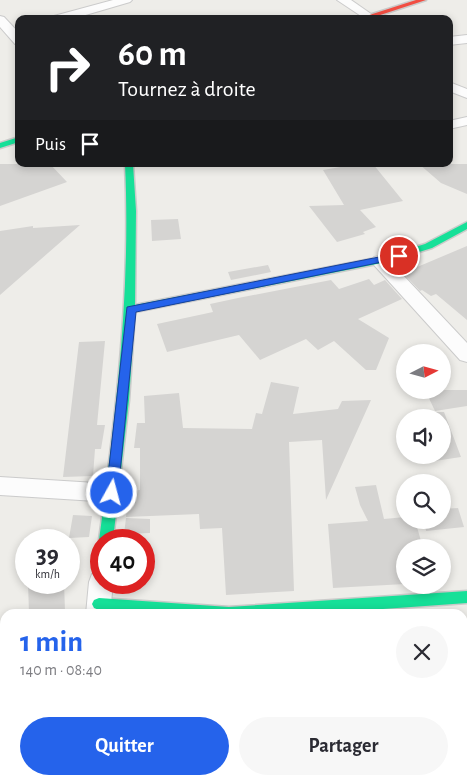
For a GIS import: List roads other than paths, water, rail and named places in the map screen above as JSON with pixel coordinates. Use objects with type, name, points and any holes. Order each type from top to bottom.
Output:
[{"type":"street","points":[[72,15],[126,0]]},
{"type":"street","points":[[343,0],[362,15]]},
{"type":"street","points":[[371,15],[423,0]]},
{"type":"street","points":[[0,20],[15,33]]},
{"type":"street","points":[[453,41],[467,39]]},
{"type":"street","points":[[453,88],[467,94]]},
{"type":"street","points":[[453,124],[467,121]]},
{"type":"street","points":[[0,146],[15,140]]},
{"type":"street","points":[[107,529],[131,309],[133,220],[129,167]]},
{"type":"street","points":[[131,309],[380,261],[440,243],[467,225]]},
{"type":"street","points":[[380,261],[467,355]]},
{"type":"street","points":[[0,486],[112,493]]},
{"type":"street","points":[[288,609],[467,597]]},
{"type":"street","points":[[99,600],[189,609]]}]
